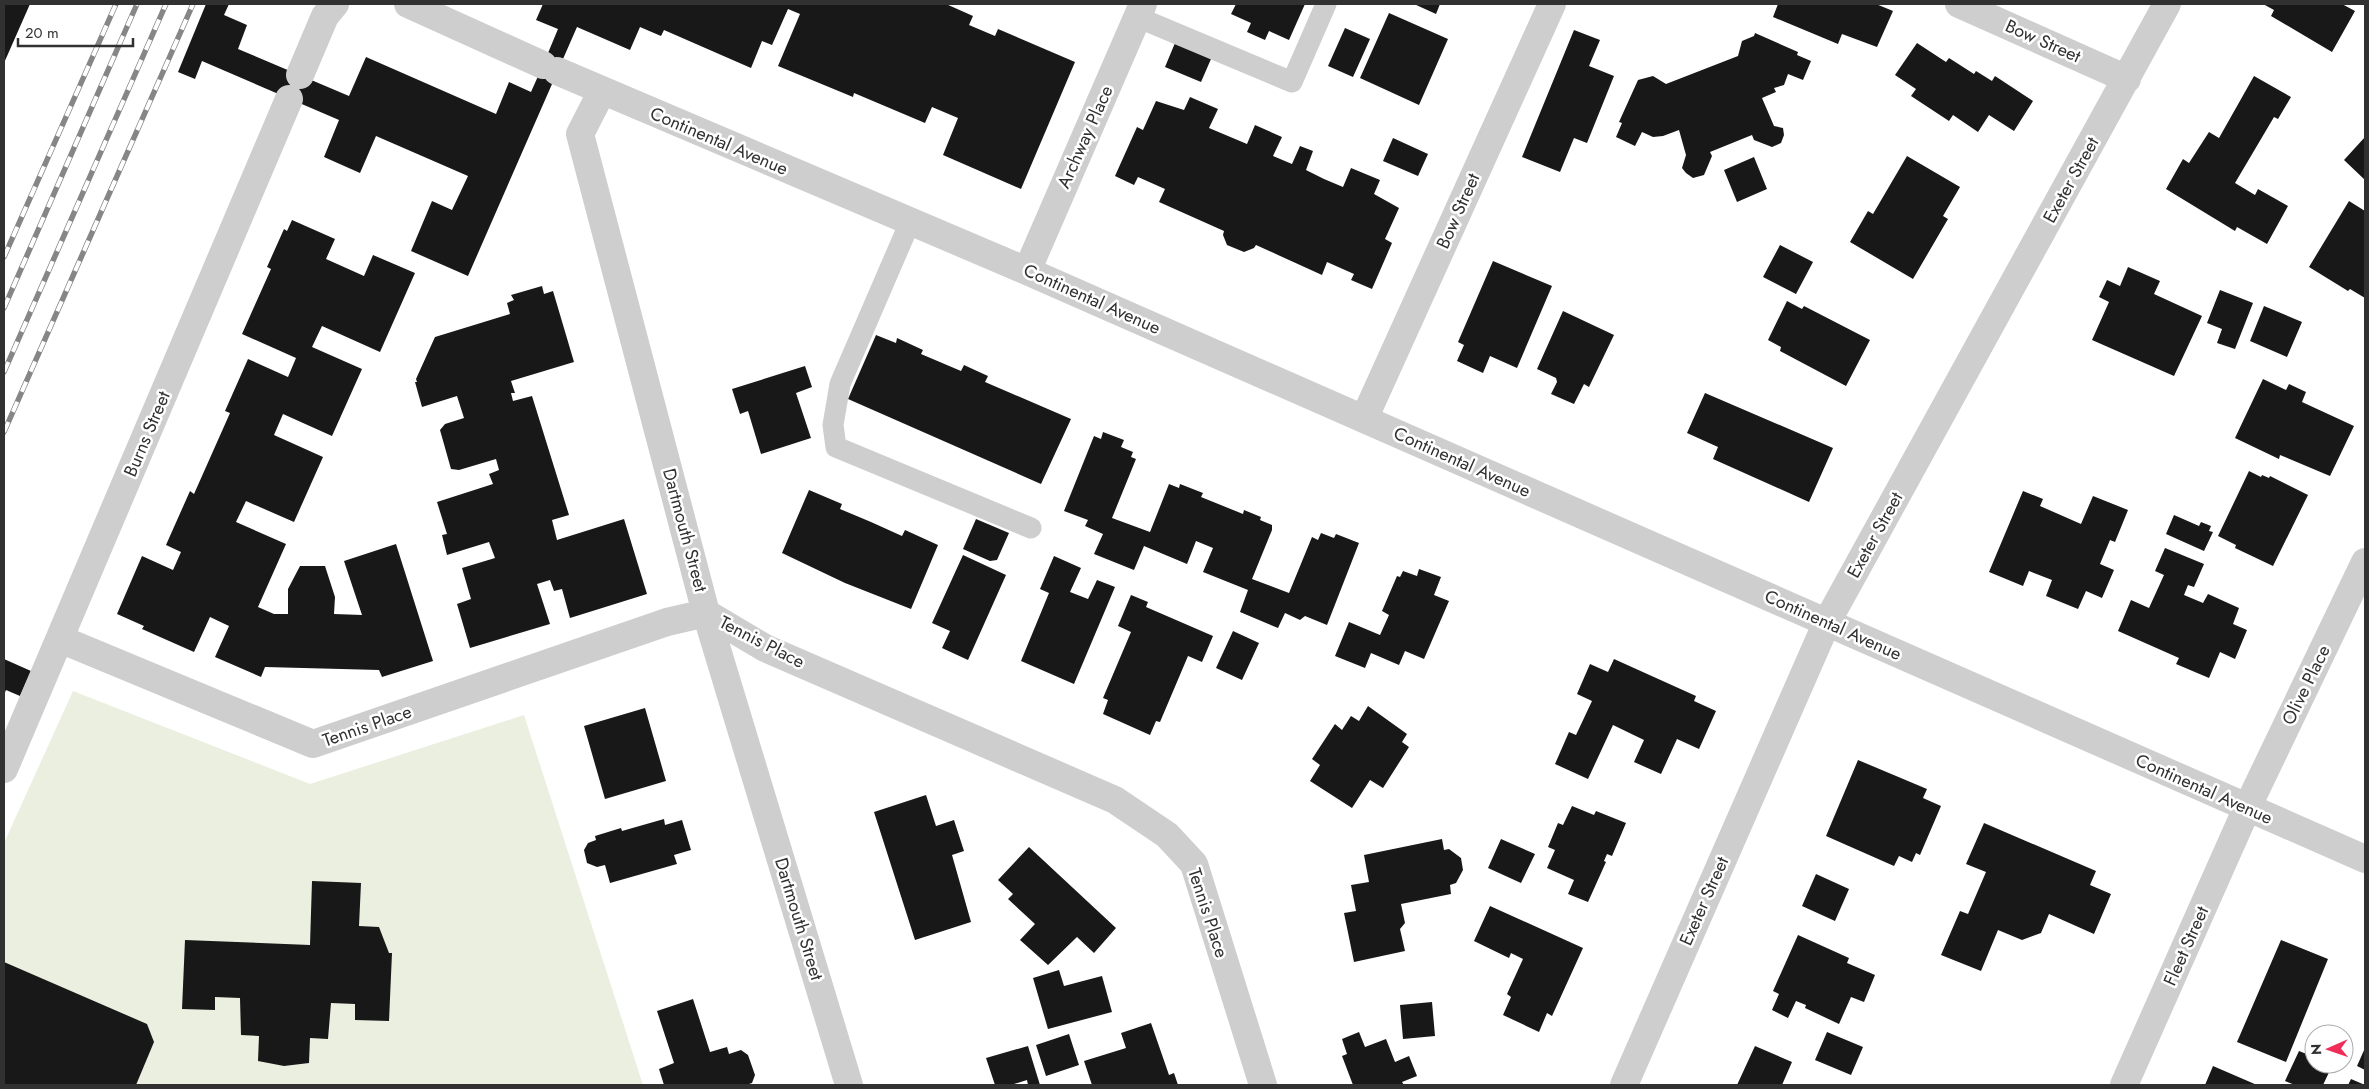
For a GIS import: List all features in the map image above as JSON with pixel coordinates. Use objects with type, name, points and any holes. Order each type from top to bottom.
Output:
[{"type":"street","name":"Burns Street","points":[[4,769],[322,22],[335,4]]},
{"type":"street","name":"Continental Avenue","points":[[408,4],[445,12],[550,68],[602,91],[1027,271],[2365,859]]},
{"type":"street","name":"Bow Street","points":[[1364,419],[1552,4]]},
{"type":"street","name":"Bow Street","points":[[1959,4],[2127,78]]},
{"type":"street","name":"Exeter Street","points":[[1624,1085],[1827,622],[2167,4]]},
{"type":"street","name":"Archway Place","points":[[1027,271],[1140,10]]},
{"type":"street","name":"Dartmouth Street","points":[[602,91],[580,134],[706,613],[849,1085]]},
{"type":"street","name":"Olive Place","points":[[2247,808],[2365,562]]},
{"type":"street","name":"Tennis Place","points":[[60,639],[313,744],[667,622],[706,613],[765,648],[1115,800],[1167,835],[1194,864],[1263,1085]]},
{"type":"street","name":"Fleet Street","points":[[2124,1085],[2247,808]]},
{"type":"lane","points":[[1140,10],[1292,82],[1326,4]]},
{"type":"lane","points":[[910,222],[840,384],[833,425],[836,446],[1030,528]]},
{"type":"green space","points":[[73,691],[310,784],[524,715],[643,1085],[4,1085],[4,843]]},
{"type":"building","points":[[4,4],[30,4],[4,63]]},
{"type":"building","points":[[206,4],[229,4],[224,15],[247,25],[238,49],[349,96],[366,57],[496,114],[509,82],[531,92],[543,65],[558,29],[536,20],[543,4],[946,4],[973,16],[969,25],[995,36],[998,29],[1075,62],[1021,189],[943,155],[958,118],[932,107],[925,123],[854,93],[853,97],[778,66],[800,14],[788,9],[772,45],[762,41],[751,68],[664,30],[661,36],[640,27],[630,50],[577,27],[468,276],[411,251],[432,201],[452,210],[468,176],[376,136],[360,173],[324,157],[339,120],[202,61],[195,79],[178,72]]},
{"type":"building","points":[[1236,4],[1305,4],[1289,40],[1269,31],[1265,40],[1247,32],[1251,23],[1231,14]]},
{"type":"building","points":[[1414,4],[1440,4],[1436,14]]},
{"type":"building","points":[[1778,4],[1876,4],[1893,11],[1877,47],[1842,34],[1838,44],[1773,17]]},
{"type":"building","points":[[2263,4],[2342,4],[2355,11],[2332,52],[2271,16],[2274,10]]},
{"type":"building","points":[[1389,13],[1448,39],[1419,105],[1360,78]]},
{"type":"building","points":[[1345,28],[1370,39],[1353,77],[1328,66]]},
{"type":"building","points":[[1574,30],[1600,40],[1589,66],[1614,76],[1587,143],[1574,138],[1560,172],[1522,157]]},
{"type":"building","points":[[1755,33],[1798,52],[1797,55],[1811,61],[1803,80],[1788,74],[1784,85],[1774,88],[1776,92],[1762,98],[1774,126],[1783,128],[1784,135],[1781,143],[1772,147],[1754,140],[1752,135],[1710,152],[1712,156],[1704,175],[1693,178],[1682,168],[1686,155],[1679,130],[1663,136],[1653,137],[1642,132],[1635,146],[1616,137],[1622,123],[1619,122],[1638,80],[1653,76],[1666,84],[1738,56],[1742,41],[1754,36]]},
{"type":"building","points":[[1175,43],[1211,59],[1201,82],[1165,67]]},
{"type":"building","points":[[1917,43],[1946,62],[1949,58],[1974,74],[1976,71],[1992,81],[1995,76],[2033,101],[2014,131],[1989,115],[1978,132],[1953,115],[1949,121],[1911,96],[1916,89],[1895,75]]},
{"type":"building","points":[[2254,76],[2291,97],[2278,119],[2274,117],[2235,183],[2255,195],[2258,189],[2288,206],[2267,244],[2237,227],[2235,231],[2166,189],[2183,159],[2189,163],[2209,132],[2219,138]]},
{"type":"building","points":[[1190,97],[1218,109],[1209,128],[1247,144],[1255,125],[1282,137],[1273,156],[1292,164],[1300,146],[1313,151],[1306,170],[1324,179],[1343,187],[1351,168],[1380,180],[1374,194],[1399,208],[1385,239],[1392,243],[1372,289],[1351,280],[1354,274],[1327,262],[1322,275],[1256,245],[1254,248],[1244,252],[1227,245],[1223,235],[1224,231],[1159,202],[1165,189],[1138,177],[1134,185],[1115,176],[1137,127],[1143,130],[1156,101],[1184,110]]},
{"type":"building","points":[[2365,137],[2365,180],[2344,160]]},
{"type":"building","points":[[1393,138],[1428,154],[1418,176],[1383,161]]},
{"type":"building","points":[[1907,156],[1960,187],[1943,216],[1948,219],[1913,279],[1850,242],[1868,211],[1873,214]]},
{"type":"building","points":[[1754,157],[1767,189],[1737,202],[1724,170]]},
{"type":"building","points":[[2349,201],[2365,211],[2365,298],[2350,289],[2348,291],[2309,267]]},
{"type":"building","points":[[292,220],[335,239],[326,259],[364,276],[373,255],[415,273],[380,352],[322,326],[312,347],[362,369],[332,436],[283,414],[274,435],[323,457],[294,522],[246,501],[236,522],[286,544],[258,607],[274,614],[288,614],[288,589],[300,566],[325,566],[335,597],[334,614],[362,615],[344,561],[396,544],[433,661],[382,677],[379,670],[265,667],[261,677],[215,657],[229,626],[210,617],[194,652],[142,629],[144,626],[117,614],[142,556],[173,570],[181,552],[166,545],[190,491],[194,494],[230,413],[225,411],[248,359],[288,377],[296,358],[242,334],[271,269],[267,267],[284,229],[287,231]]},
{"type":"building","points":[[1780,245],[1813,262],[1796,294],[1763,277]]},
{"type":"building","points":[[1493,261],[1552,286],[1517,368],[1490,356],[1483,373],[1457,361],[1464,345],[1458,342]]},
{"type":"building","points":[[2128,267],[2160,281],[2154,294],[2202,316],[2174,376],[2092,340],[2109,302],[2099,297],[2107,280],[2120,286]]},
{"type":"building","points":[[542,286],[544,294],[553,291],[574,362],[511,381],[515,393],[511,393],[513,401],[532,396],[569,515],[552,520],[557,540],[624,519],[647,594],[570,618],[562,589],[554,591],[550,580],[537,584],[550,624],[470,648],[457,604],[471,599],[462,568],[495,558],[489,542],[447,555],[442,535],[447,534],[437,502],[493,484],[489,474],[499,470],[496,459],[459,470],[451,469],[440,430],[445,424],[464,418],[457,396],[422,407],[415,382],[417,382],[416,379],[435,337],[510,314],[507,303],[514,300],[511,295]]},
{"type":"building","points":[[2220,290],[2253,303],[2235,349],[2217,343],[2222,329],[2207,323]]},
{"type":"building","points":[[1787,301],[1802,309],[1804,306],[1870,340],[1846,386],[1780,351],[1781,347],[1768,340]]},
{"type":"building","points":[[2264,306],[2302,322],[2287,357],[2250,341]]},
{"type":"building","points":[[1563,311],[1614,335],[1589,387],[1584,384],[1574,404],[1551,394],[1557,382],[1556,378],[1537,369]]},
{"type":"building","points":[[876,335],[896,343],[897,338],[923,350],[921,354],[961,371],[964,365],[988,376],[985,382],[1071,419],[1041,484],[848,399]]},
{"type":"building","points":[[805,366],[812,387],[796,393],[811,438],[761,454],[748,411],[740,414],[732,389]]},
{"type":"building","points":[[2263,379],[2286,390],[2289,384],[2306,392],[2302,402],[2354,426],[2330,476],[2280,455],[2279,459],[2235,438]]},
{"type":"building","points":[[1705,393],[1833,448],[1809,502],[1713,459],[1718,447],[1687,433]]},
{"type":"building","points":[[1103,432],[1124,440],[1121,447],[1133,452],[1131,457],[1136,459],[1112,518],[1150,532],[1169,484],[1179,488],[1180,484],[1203,493],[1201,497],[1243,514],[1244,510],[1261,517],[1260,520],[1272,525],[1272,530],[1252,579],[1289,593],[1312,537],[1318,540],[1321,533],[1334,538],[1336,534],[1359,543],[1327,625],[1305,616],[1300,620],[1285,613],[1278,628],[1240,612],[1248,590],[1203,572],[1213,548],[1196,541],[1187,564],[1144,546],[1134,570],[1094,554],[1103,534],[1085,526],[1088,520],[1064,511],[1094,436],[1101,439]]},
{"type":"building","points":[[2249,471],[2261,477],[2262,475],[2269,478],[2270,476],[2308,495],[2273,566],[2235,548],[2236,545],[2218,536]]},
{"type":"building","points":[[809,490],[842,504],[840,509],[902,536],[905,530],[938,545],[911,609],[845,583],[782,553]]},
{"type":"building","points":[[2023,491],[2043,499],[2040,506],[2081,524],[2093,496],[2128,510],[2115,542],[2110,540],[2100,564],[2114,570],[2102,598],[2086,591],[2078,609],[2046,596],[2052,580],[2029,571],[2023,586],[1989,572]]},
{"type":"building","points":[[2174,515],[2199,526],[2201,522],[2211,526],[2209,531],[2213,532],[2204,551],[2166,534]]},
{"type":"building","points":[[976,519],[1009,533],[997,560],[990,561],[963,549]]},
{"type":"building","points":[[2165,548],[2204,564],[2194,587],[2188,585],[2184,595],[2203,603],[2208,594],[2239,608],[2233,624],[2247,630],[2235,659],[2220,652],[2209,678],[2176,664],[2179,658],[2118,631],[2131,600],[2149,608],[2164,575],[2155,571]]},
{"type":"building","points":[[963,555],[1006,575],[968,660],[942,648],[950,631],[932,623]]},
{"type":"building","points":[[1054,556],[1081,568],[1070,592],[1088,599],[1097,580],[1115,587],[1074,684],[1021,661],[1049,593],[1040,589]]},
{"type":"building","points":[[1419,569],[1441,577],[1434,595],[1449,601],[1424,659],[1405,651],[1399,665],[1371,653],[1365,668],[1335,656],[1349,622],[1380,635],[1389,615],[1382,611],[1397,576],[1400,577],[1403,571],[1417,576]]},
{"type":"building","points":[[1131,595],[1148,602],[1146,607],[1213,636],[1202,662],[1188,656],[1160,722],[1156,721],[1150,735],[1103,714],[1108,700],[1103,698],[1131,632],[1118,626]]},
{"type":"building","points":[[1233,631],[1259,643],[1242,680],[1216,668]]},
{"type":"building","points":[[4,659],[31,671],[20,696],[6,690],[4,695]]},
{"type":"building","points":[[1614,659],[1696,696],[1694,701],[1716,711],[1699,749],[1677,739],[1661,774],[1634,762],[1644,740],[1613,725],[1588,779],[1555,764],[1569,732],[1576,735],[1592,701],[1577,694],[1590,664],[1608,672]]},
{"type":"building","points":[[1368,706],[1407,734],[1402,742],[1409,747],[1383,788],[1370,780],[1352,808],[1310,781],[1320,765],[1312,759],[1335,724],[1342,730],[1351,716],[1359,721]]},
{"type":"building","points":[[645,708],[666,781],[605,799],[584,726]]},
{"type":"building","points":[[1858,760],[1927,789],[1923,798],[1941,806],[1920,855],[1916,853],[1912,862],[1899,856],[1894,866],[1826,836]]},
{"type":"building","points":[[926,795],[936,826],[954,820],[964,851],[952,855],[971,922],[915,940],[874,812]]},
{"type":"building","points":[[1572,806],[1594,815],[1596,811],[1626,823],[1612,856],[1607,854],[1604,861],[1606,862],[1588,902],[1568,894],[1574,880],[1547,868],[1555,850],[1548,847],[1558,823],[1563,825]]},
{"type":"building","points":[[664,819],[665,825],[682,820],[691,850],[674,855],[677,864],[610,883],[605,865],[597,867],[587,863],[584,850],[588,843],[596,840],[595,836],[621,828],[622,831]]},
{"type":"building","points":[[1984,823],[2096,871],[2090,885],[2111,894],[2094,934],[2049,914],[2041,933],[2022,940],[1998,930],[1981,971],[1941,955],[1960,911],[1968,914],[1986,872],[1966,864]]},
{"type":"building","points":[[1442,839],[1444,850],[1449,849],[1461,858],[1463,870],[1456,883],[1450,885],[1451,894],[1401,904],[1405,923],[1400,929],[1405,951],[1354,962],[1344,913],[1356,911],[1351,885],[1369,882],[1364,855]]},
{"type":"building","points":[[1501,839],[1535,854],[1521,883],[1488,868]]},
{"type":"building","points":[[1029,847],[1116,928],[1094,953],[1077,937],[1048,965],[1020,940],[1035,924],[1008,899],[1013,894],[998,880]]},
{"type":"building","points":[[1816,874],[1849,889],[1835,921],[1802,906]]},
{"type":"building","points":[[312,881],[361,883],[359,926],[379,927],[389,953],[392,953],[389,1021],[355,1020],[355,1004],[331,1003],[328,1039],[310,1038],[309,1063],[284,1066],[258,1061],[259,1036],[241,1035],[240,998],[215,997],[215,1010],[182,1009],[185,940],[310,945]]},
{"type":"building","points":[[1490,906],[1583,948],[1552,1016],[1547,1013],[1539,1032],[1503,1015],[1511,997],[1507,994],[1523,959],[1511,953],[1509,958],[1474,941]]},
{"type":"building","points":[[1798,935],[1849,958],[1847,963],[1875,975],[1864,1002],[1851,997],[1839,1024],[1805,1008],[1806,1005],[1796,1001],[1788,1018],[1772,1010],[1779,994],[1773,991]]},
{"type":"building","points":[[2281,940],[2328,959],[2286,1062],[2237,1042]]},
{"type":"building","points":[[4,962],[147,1024],[154,1042],[136,1085],[4,1085]]},
{"type":"building","points":[[1059,970],[1064,986],[1102,976],[1112,1012],[1048,1029],[1033,978]]},
{"type":"building","points":[[693,999],[710,1052],[727,1047],[729,1054],[741,1050],[748,1055],[755,1075],[752,1083],[746,1085],[664,1085],[659,1069],[674,1063],[657,1011]]},
{"type":"building","points":[[1432,1002],[1435,1036],[1403,1039],[1400,1005]]},
{"type":"building","points":[[1151,1023],[1169,1075],[1174,1073],[1178,1085],[1092,1085],[1084,1061],[1126,1048],[1121,1033]]},
{"type":"building","points":[[1359,1032],[1365,1047],[1386,1039],[1395,1062],[1409,1056],[1417,1076],[1402,1082],[1404,1085],[1353,1085],[1342,1056],[1347,1054],[1342,1039]]},
{"type":"building","points":[[1827,1032],[1863,1047],[1851,1075],[1815,1060]]},
{"type":"building","points":[[1069,1034],[1079,1065],[1046,1076],[1036,1045]]},
{"type":"building","points":[[1028,1046],[1040,1085],[1028,1085],[1027,1080],[1011,1085],[995,1085],[986,1058]]},
{"type":"building","points":[[1755,1046],[1792,1062],[1782,1085],[1737,1085]]},
{"type":"building","points":[[2365,1048],[2365,1070],[2357,1066]]},
{"type":"building","points":[[2299,1051],[2304,1053],[2304,1074],[2328,1074],[2323,1085],[2295,1085],[2285,1081]]},
{"type":"building","points":[[2213,1066],[2257,1085],[2205,1085]]},
{"type":"building","points":[[2351,1079],[2365,1085],[2348,1085]]},
{"type":"railway","points":[[4,257],[116,4]]},
{"type":"railway","points":[[4,308],[137,4]]},
{"type":"railway","points":[[4,372],[166,4]]},
{"type":"railway","points":[[4,432],[193,4]]}]
